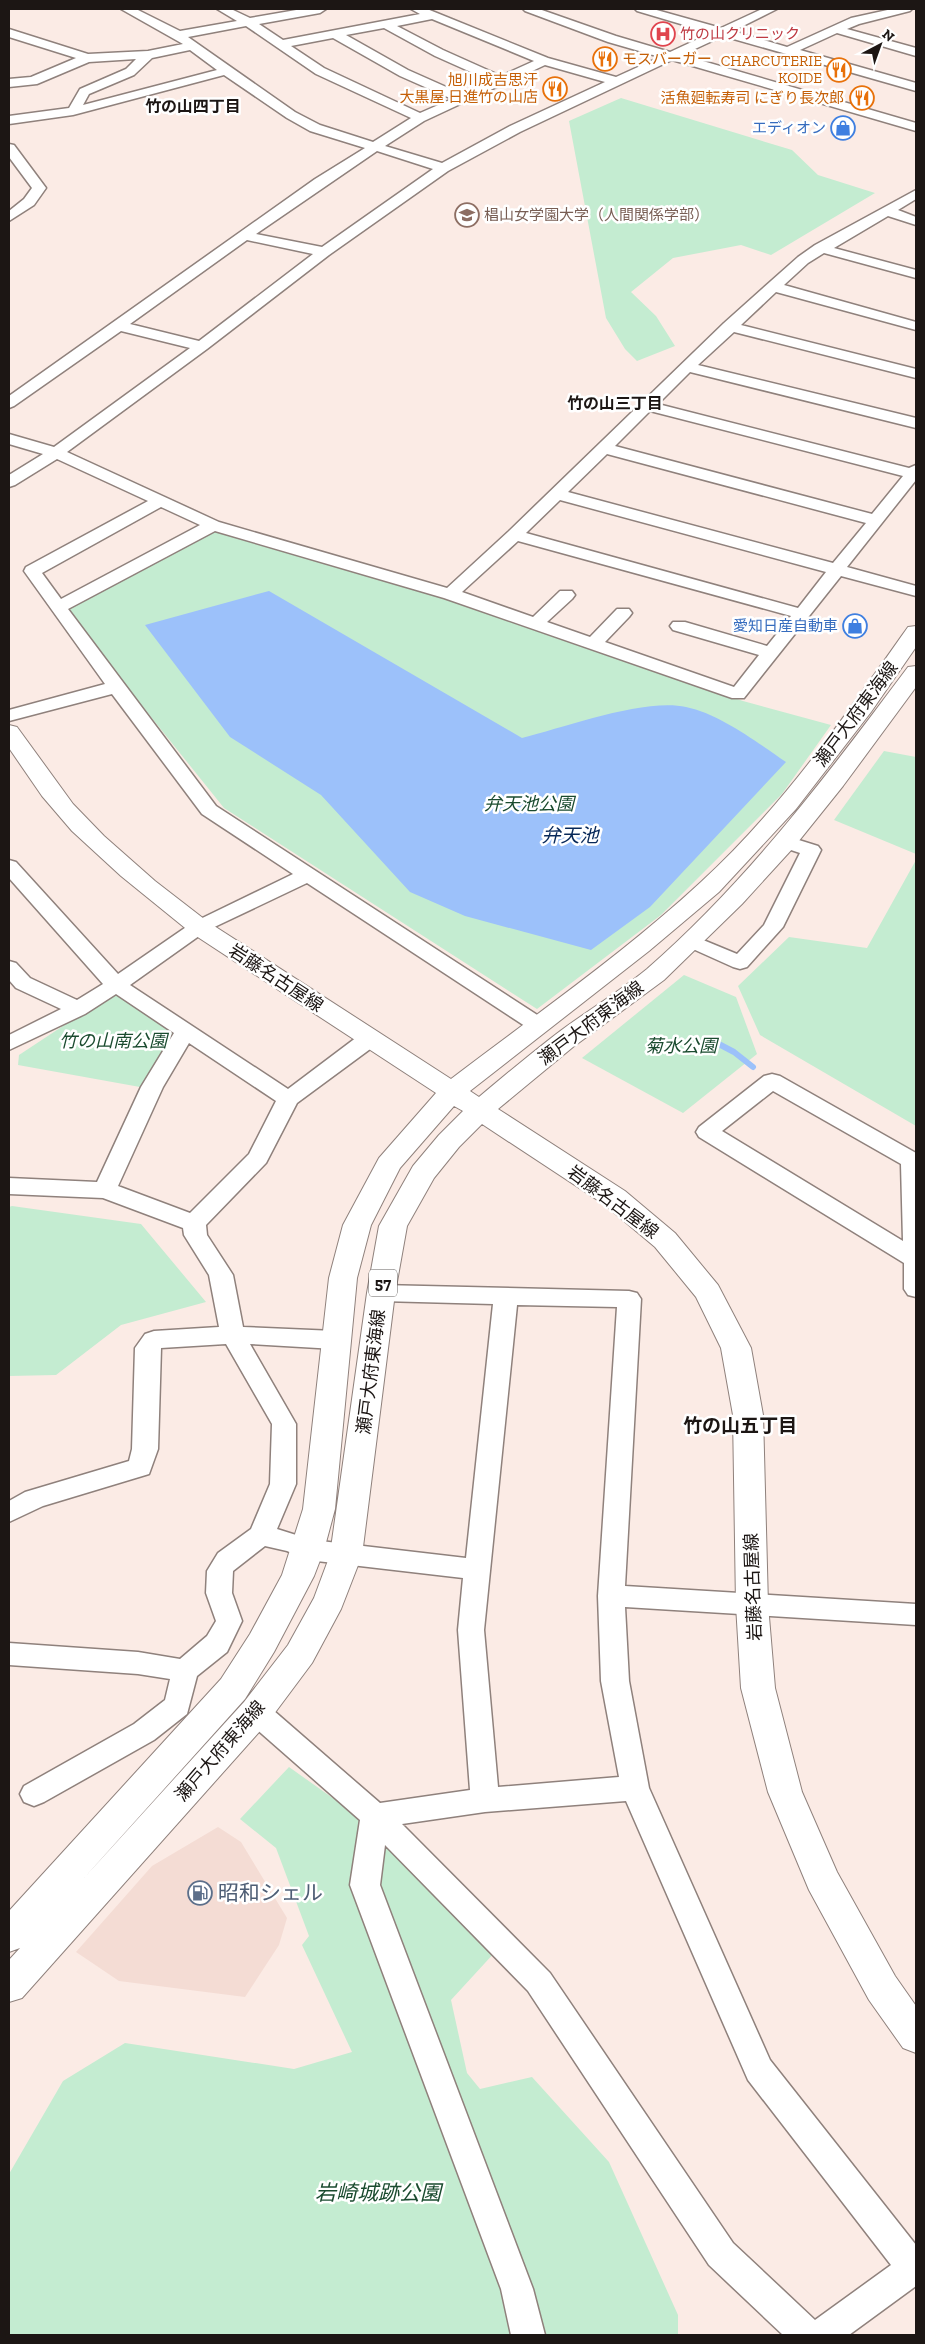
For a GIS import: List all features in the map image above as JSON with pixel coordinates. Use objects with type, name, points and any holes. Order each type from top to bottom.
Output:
[{"type":"main road","name":"瀬戸大府東海線","points":[[9,1936],[233,1689],[262,1643],[298,1576],[308,1550],[319,1509],[335,1340],[343,1278],[357,1225],[389,1164],[453,1091],[640,946],[716,880],[788,804],[916,632]]},
{"type":"main road","name":"瀬戸大府東海線","points":[[9,1986],[256,1712],[300,1654],[326,1608],[346,1555],[381,1293],[393,1226],[423,1173],[449,1141],[481,1109],[564,1041],[655,975],[691,941],[786,842],[835,781],[916,672]]},
{"type":"main road","name":"岩藤名古屋線","points":[[9,732],[64,808],[88,834],[144,883],[199,927],[368,1039],[481,1109],[615,1198],[665,1240],[708,1292],[736,1348],[748,1415],[752,1605],[758,1688],[785,1792],[822,1879],[882,1988],[916,2036]]},
{"type":"street","points":[[127,9],[178,35],[226,71],[291,115],[315,128],[443,168]]},
{"type":"street","points":[[223,9],[248,22],[320,72],[420,118]]},
{"type":"street","points":[[178,35],[320,9]]},
{"type":"street","points":[[417,9],[430,16],[544,61],[616,81]]},
{"type":"street","points":[[529,9],[604,36],[916,127]]},
{"type":"street","points":[[641,9],[660,11],[723,33],[916,87]]},
{"type":"street","points":[[9,482],[56,453],[202,346],[324,252],[443,168],[515,129],[771,9]]},
{"type":"street","points":[[788,51],[855,21],[906,9]]},
{"type":"street","points":[[893,11],[916,18]]},
{"type":"street","points":[[281,44],[430,16]]},
{"type":"street","points":[[385,24],[439,53],[503,82]]},
{"type":"street","points":[[835,29],[916,52]]},
{"type":"street","points":[[9,33],[86,58]]},
{"type":"street","points":[[335,34],[404,73],[463,99]]},
{"type":"street","points":[[9,83],[33,81],[86,58],[148,55],[191,46]]},
{"type":"street","points":[[73,111],[84,92],[130,72],[148,55]]},
{"type":"street","points":[[9,403],[120,326],[320,182],[420,118],[503,82],[544,61]]},
{"type":"street","points":[[9,120],[73,111],[226,71]]},
{"type":"street","points":[[9,148],[40,188],[29,202],[9,217]]},
{"type":"street","points":[[450,594],[515,535],[687,366],[803,260],[820,248],[916,194]]},
{"type":"street","points":[[886,211],[916,221]]},
{"type":"street","points":[[246,236],[324,252]]},
{"type":"street","points":[[820,248],[916,274]]},
{"type":"street","points":[[773,287],[916,326]]},
{"type":"street","points":[[120,326],[202,346]]},
{"type":"street","points":[[730,326],[916,374]]},
{"type":"street","points":[[687,366],[916,423]]},
{"type":"street","points":[[9,439],[56,453],[213,525],[450,594],[738,694],[915,472],[648,406]]},
{"type":"street","points":[[604,448],[875,520]]},
{"type":"street","points":[[556,494],[916,592]]},
{"type":"street","points":[[162,500],[32,571],[116,687],[209,810],[538,1025]]},
{"type":"street","points":[[58,607],[213,525]]},
{"type":"street","points":[[515,535],[801,614]]},
{"type":"street","points":[[535,624],[566,596]]},
{"type":"street","points":[[593,644],[623,613]]},
{"type":"street","points":[[679,626],[770,653]]},
{"type":"street","points":[[9,716],[116,687]]},
{"type":"street","points":[[691,941],[740,963],[773,927],[811,850],[786,842]]},
{"type":"street","points":[[9,866],[116,985],[288,1099]]},
{"type":"street","points":[[9,1043],[78,1008],[116,985],[199,927],[307,875]]},
{"type":"street","points":[[9,967],[16,983],[78,1008]]},
{"type":"street","points":[[105,1190],[152,1088],[185,1032]]},
{"type":"street","points":[[194,1223],[258,1158],[288,1099],[368,1039]]},
{"type":"street","points":[[915,1259],[707,1132],[772,1081],[914,1162],[916,1289]]},
{"type":"street","points":[[9,1186],[105,1190],[194,1223]]},
{"type":"street","points":[[34,1794],[144,1732],[177,1706],[186,1671],[217,1644],[229,1621],[221,1604],[218,1584],[223,1565],[261,1535],[283,1484],[284,1424],[233,1335],[221,1275],[196,1235],[194,1223]]},
{"type":"street","points":[[381,1293],[629,1299],[611,1596],[615,1682],[635,1788],[760,2070],[915,2267],[822,2335]]},
{"type":"street","points":[[485,1800],[471,1630],[506,1297]]},
{"type":"street","points":[[9,1512],[34,1499],[140,1467],[145,1449],[147,1348],[154,1340],[233,1335],[335,1340]]},
{"type":"street","points":[[261,1535],[294,1543],[308,1550],[476,1569]]},
{"type":"street","points":[[611,1596],[916,1614]]},
{"type":"street","points":[[9,1654],[138,1663],[186,1671]]},
{"type":"street","points":[[256,1712],[375,1816],[539,1982],[721,2254],[807,2335]]},
{"type":"street","points":[[375,1816],[485,1800],[635,1788]]},
{"type":"street","points":[[375,1816],[365,1885],[514,2280],[528,2335]]},
{"type":"shaded area","name":"昭和シェル","points":[[218,1827],[241,1842],[287,1918],[279,1945],[245,1997],[119,1981],[76,1952],[152,1866]]},
{"type":"green space","points":[[621,98],[792,150],[818,175],[875,193],[771,255],[741,245],[673,258],[631,292],[656,316],[675,346],[637,361],[625,349],[606,318],[569,121]]},
{"type":"green space","name":"弁天池公園","points":[[210,529],[443,595],[743,701],[831,725],[782,794],[661,915],[537,1009],[224,808],[61,605]]},
{"type":"green space","points":[[884,751],[916,757],[916,854],[834,820]]},
{"type":"green space","points":[[916,860],[916,1126],[760,1035],[738,986],[789,937],[867,948]]},
{"type":"green space","name":"菊水公園","points":[[684,975],[736,997],[757,1054],[683,1113],[582,1058]]},
{"type":"green space","name":"竹の山南公園","points":[[116,991],[177,1032],[140,1087],[18,1065],[19,1055]]},
{"type":"green space","points":[[9,1207],[141,1224],[206,1302],[121,1325],[56,1375],[9,1376]]},
{"type":"green space","name":"岩崎城跡公園","points":[[289,1767],[375,1828],[496,1951],[451,2000],[467,2073],[480,2089],[532,2077],[609,2162],[678,2315],[678,2335],[9,2335],[9,2174],[63,2081],[125,2043],[294,2069],[352,2052],[302,1945],[309,1936],[276,1848],[240,1819]]},
{"type":"water","name":"弁天池","points":[[269,591],[522,738],[627,710],[669,705],[686,707],[725,722],[786,762],[650,907],[591,950],[465,916],[410,892],[321,795],[230,737],[145,625]]},
{"type":"waterway","points":[[713,1041],[734,1052],[753,1067]]},
{"type":"place","name":"竹の山クリニック","points":[[663,34]]},
{"type":"place","name":"モスバーガー","points":[[605,59]]},
{"type":"place","name":"CHARCUTERIE KOIDE","points":[[839,70]]},
{"type":"place","name":"旭川成吉思汗 大黒屋 日進竹の山店","points":[[555,89]]},
{"type":"place","name":"活魚廻転寿司 にぎり長次郎","points":[[862,98]]},
{"type":"place","name":"エディオン","points":[[843,128]]},
{"type":"place","name":"椙山女学園大学（人間関係学部）","points":[[467,215]]},
{"type":"place","name":"愛知日産自動車","points":[[855,626]]},
{"type":"place","name":"昭和シェル","points":[[200,1893]]},
{"type":"district","name":"竹の山四丁目","points":[[193,106]]},
{"type":"district","name":"竹の山三丁目","points":[[615,403]]},
{"type":"district","name":"竹の山五丁目","points":[[740,1425]]}]
